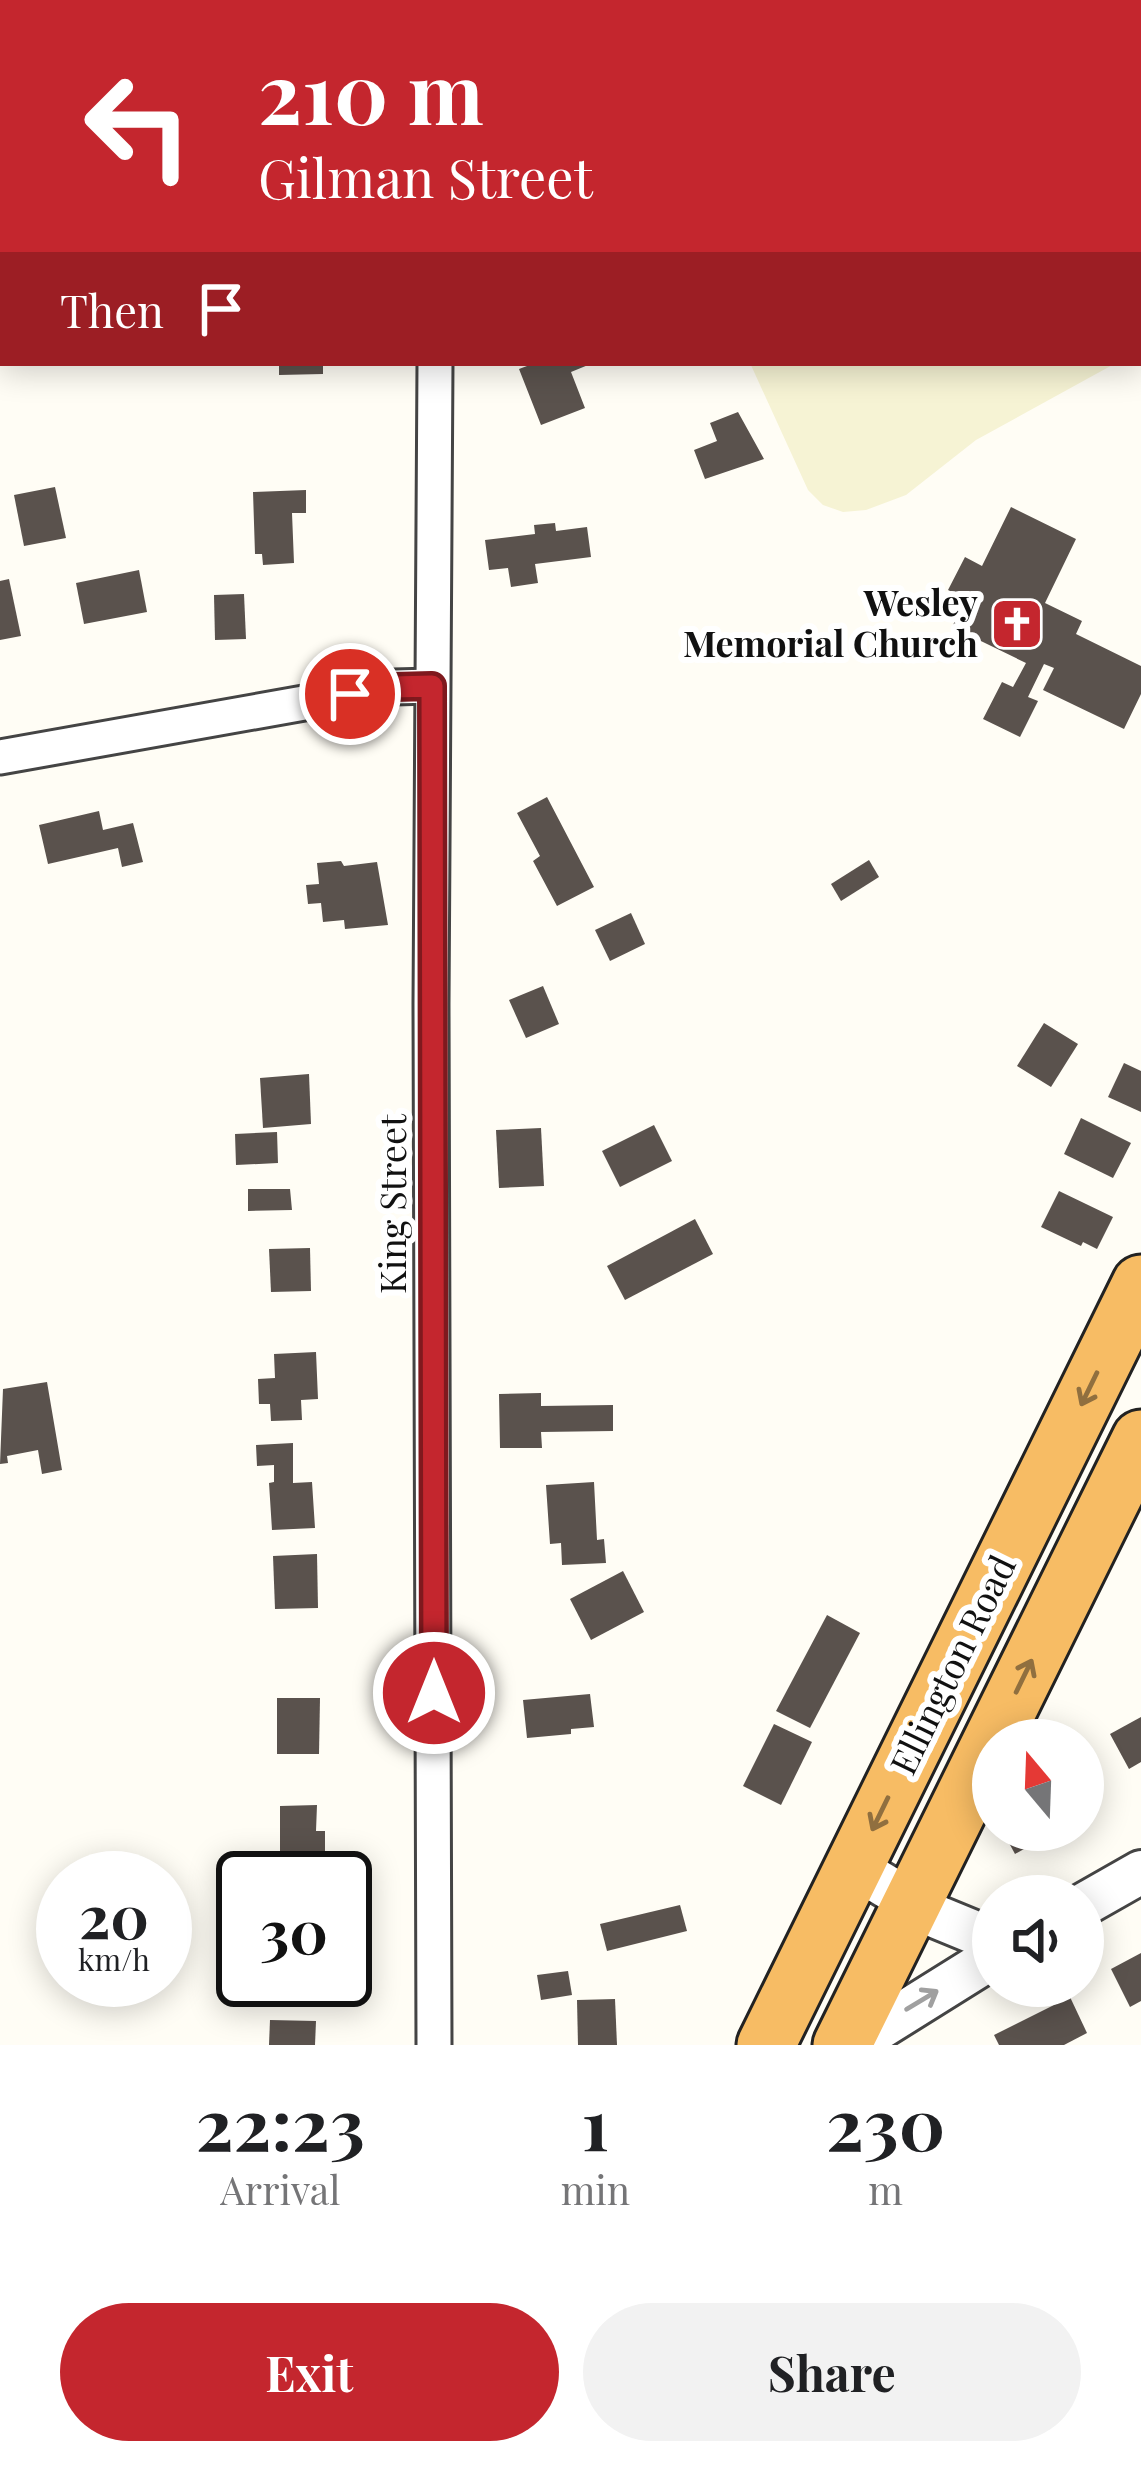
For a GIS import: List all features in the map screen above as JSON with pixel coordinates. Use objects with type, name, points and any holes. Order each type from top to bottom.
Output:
[{"type":"highway","name":"Ellington Road","points":[[766,2045],[1141,1284]]},
{"type":"highway","name":"Ellington Road","points":[[842,2045],[1141,1439]]},
{"type":"street","name":"King Street","points":[[434,2045],[435,366]]},
{"type":"street","points":[[0,757],[394,687],[432,686]]},
{"type":"street","points":[[854,1867],[972,1932]]},
{"type":"street","points":[[1104,1893],[1141,1872]]},
{"type":"street","points":[[852,2045],[972,1970]]},
{"type":"shaded area","points":[[751,366],[1111,366],[976,440],[906,495],[866,510],[843,512],[823,505],[808,490]]},
{"type":"building","points":[[279,366],[323,366],[323,374],[279,375]]},
{"type":"building","points":[[586,366],[571,372],[585,408],[541,425],[519,369]]},
{"type":"building","points":[[738,412],[764,459],[705,479],[694,450],[717,441],[710,423]]},
{"type":"building","points":[[55,487],[66,538],[24,546],[14,495]]},
{"type":"building","points":[[306,490],[306,513],[292,513],[294,563],[263,565],[262,554],[255,554],[253,492]]},
{"type":"building","name":"Wesley Memorial Church","points":[[1011,507],[1076,539],[1045,603],[1082,621],[1076,634],[1141,666],[1141,694],[1124,729],[1043,690],[1054,668],[1044,664],[1028,697],[1038,701],[1020,737],[983,719],[1002,682],[1013,687],[1026,663],[952,627],[966,599],[948,590],[965,557],[982,566]]},
{"type":"building","points":[[555,523],[556,531],[587,527],[591,557],[535,564],[538,583],[511,587],[508,568],[489,570],[485,540],[535,534],[534,525]]},
{"type":"building","points":[[139,570],[147,612],[84,624],[76,583]]},
{"type":"building","points":[[9,579],[21,636],[0,640],[0,581]]},
{"type":"building","points":[[244,594],[246,639],[215,640],[214,595]]},
{"type":"building","points":[[547,797],[594,887],[557,906],[533,861],[540,856],[517,813]]},
{"type":"building","points":[[99,811],[103,830],[133,823],[143,862],[122,867],[118,848],[48,864],[39,825]]},
{"type":"building","points":[[869,860],[879,877],[841,901],[831,884]]},
{"type":"building","points":[[341,861],[344,866],[377,862],[388,925],[345,929],[344,920],[323,922],[321,903],[308,904],[306,885],[319,884],[317,863]]},
{"type":"building","points":[[631,913],[645,944],[610,961],[595,930]]},
{"type":"building","points":[[543,986],[559,1024],[526,1038],[509,1000]]},
{"type":"building","points":[[1044,1023],[1078,1044],[1051,1087],[1017,1066]]},
{"type":"building","points":[[1124,1063],[1141,1071],[1141,1112],[1108,1097]]},
{"type":"building","points":[[309,1074],[311,1124],[263,1128],[260,1078]]},
{"type":"building","points":[[1081,1118],[1131,1143],[1113,1178],[1064,1154]]},
{"type":"building","points":[[654,1125],[672,1161],[620,1187],[602,1151]]},
{"type":"building","points":[[541,1128],[544,1186],[499,1188],[496,1130]]},
{"type":"building","points":[[277,1132],[278,1163],[236,1165],[235,1134]]},
{"type":"building","points":[[248,1189],[290,1189],[292,1210],[248,1211]]},
{"type":"building","points":[[1059,1191],[1113,1217],[1097,1249],[1041,1227]]},
{"type":"building","points":[[695,1219],[713,1254],[625,1300],[607,1266]]},
{"type":"building","points":[[310,1248],[311,1291],[271,1292],[269,1249]]},
{"type":"building","points":[[316,1352],[318,1399],[301,1400],[302,1420],[271,1421],[270,1404],[259,1404],[258,1379],[275,1378],[274,1354]]},
{"type":"building","points":[[47,1382],[62,1470],[42,1474],[38,1450],[7,1456],[8,1463],[0,1464],[3,1389]]},
{"type":"building","points":[[541,1393],[541,1406],[613,1405],[613,1431],[541,1432],[542,1448],[500,1448],[499,1394]]},
{"type":"building","points":[[293,1443],[293,1483],[312,1482],[315,1528],[272,1530],[269,1483],[274,1482],[274,1465],[257,1466],[256,1445]]},
{"type":"building","points":[[594,1482],[597,1540],[604,1539],[606,1563],[562,1565],[561,1543],[550,1544],[546,1485]]},
{"type":"building","points":[[317,1554],[318,1608],[275,1609],[273,1556]]},
{"type":"building","points":[[623,1571],[644,1612],[591,1640],[570,1599]]},
{"type":"building","points":[[827,1615],[860,1633],[810,1728],[776,1711]]},
{"type":"building","points":[[590,1694],[594,1727],[527,1738],[523,1700]]},
{"type":"building","points":[[277,1698],[320,1698],[319,1754],[277,1754]]},
{"type":"building","points":[[1141,1717],[1141,1762],[1129,1769],[1110,1734]]},
{"type":"building","points":[[774,1724],[812,1742],[781,1805],[743,1786]]},
{"type":"building","points":[[317,1805],[316,1831],[325,1831],[325,1851],[280,1851],[280,1806]]},
{"type":"building","points":[[680,1905],[687,1931],[607,1951],[600,1924]]},
{"type":"building","points":[[1141,1953],[1141,2001],[1130,2007],[1111,1969]]},
{"type":"building","points":[[568,1971],[572,1995],[541,2000],[537,1975]]},
{"type":"building","points":[[615,1999],[617,2045],[578,2045],[577,2000]]},
{"type":"building","points":[[1050,2007],[1075,2007],[1087,2033],[1064,2045],[999,2045],[994,2035]]},
{"type":"building","points":[[270,2020],[316,2021],[315,2045],[269,2045]]},
{"type":"place","name":"Wesley Memorial Church","points":[[1017,624]]},
{"type":"route","points":[[350,694],[432,686],[434,1693]]}]
